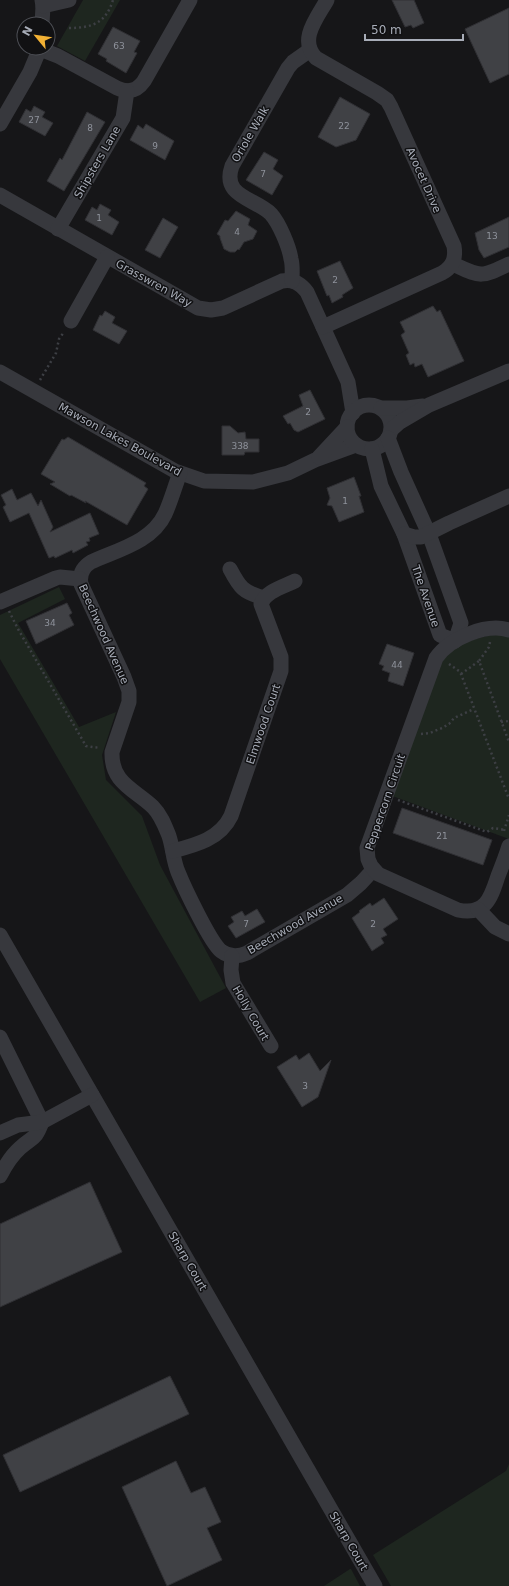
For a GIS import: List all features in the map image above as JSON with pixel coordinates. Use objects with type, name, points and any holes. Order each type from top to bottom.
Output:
[{"type":"street","points":[[42,16],[42,3],[69,0]]},
{"type":"street","points":[[56,55],[117,88],[127,91],[136,89],[144,81],[190,0]]},
{"type":"street","points":[[310,50],[308,41],[309,32],[327,0]]},
{"type":"street","name":"Avocet Drive","points":[[310,50],[316,58],[383,97],[391,107],[454,246],[455,257],[452,264]]},
{"type":"street","name":"Oriole Walk","points":[[292,280],[290,253],[276,220],[264,209],[235,191],[230,182],[230,176],[232,166],[288,68],[293,62],[310,50]]},
{"type":"street","points":[[0,124],[30,72],[37,56]]},
{"type":"street","name":"Shipsters Lane","points":[[58,229],[123,118],[127,91]]},
{"type":"street","name":"Grasswren Way","points":[[0,195],[192,305],[204,310],[223,308],[282,281],[292,280]]},
{"type":"street","name":"Grasswren Way","points":[[71,321],[107,257]]},
{"type":"street","points":[[323,328],[442,273],[452,264],[484,275],[509,264]]},
{"type":"street","points":[[292,280],[298,283],[307,292],[348,382],[353,413]]},
{"type":"street","points":[[429,405],[407,408],[359,408],[350,416],[347,427],[350,438],[360,447],[372,449],[379,447],[400,422],[429,405],[509,371]]},
{"type":"street","name":"Mawson Lakes Boulevard","points":[[0,372],[152,459],[180,473],[204,481],[253,482],[288,474],[316,460],[356,445]]},
{"type":"street","points":[[348,382],[375,407],[387,414],[390,420],[389,434],[401,472],[429,534],[460,623],[455,641]]},
{"type":"street","name":"Mawson Lakes Boulevard","points":[[316,460],[347,427]]},
{"type":"street","name":"The Avenue","points":[[372,449],[381,486],[404,534],[440,635],[455,641]]},
{"type":"street","name":"Beechwood Avenue","points":[[180,473],[165,513],[154,529],[141,540],[86,565],[82,570],[80,579],[81,584],[124,677],[130,695],[129,702],[113,747],[112,760],[114,769],[119,779],[153,808],[161,817],[169,836],[177,871],[199,916],[217,947],[224,953],[232,956],[247,953],[347,895],[373,870]]},
{"type":"street","points":[[404,534],[414,537],[421,537],[509,496]]},
{"type":"street","points":[[230,569],[238,585],[243,590],[250,594],[264,598],[295,580]]},
{"type":"street","name":"Beechwood Avenue","points":[[5,607],[56,578],[80,579]]},
{"type":"street","name":"Elmwood Court","points":[[173,851],[196,845],[219,833],[231,816],[281,671],[281,656],[262,610],[261,604],[264,598]]},
{"type":"street","name":"Peppercorn Circuit","points":[[373,870],[368,860],[367,848],[436,658],[442,650],[455,641],[482,629],[491,628],[509,630]]},
{"type":"street","points":[[373,870],[385,878],[458,910],[469,911],[478,909],[487,903],[509,846]]},
{"type":"street","points":[[478,909],[495,927],[509,934]]},
{"type":"street","name":"Sharp Court","points":[[0,936],[375,1586]]},
{"type":"street","name":"Holly Court","points":[[232,956],[231,970],[234,983],[270,1046]]},
{"type":"street","points":[[0,1037],[42,1122],[33,1140],[21,1147],[7,1162],[0,1176]]},
{"type":"street","points":[[0,1133],[18,1125],[42,1122],[92,1095]]},
{"type":"path","points":[[69,28],[92,26],[102,20],[110,10],[114,0]]},
{"type":"path","points":[[34,391],[56,353],[59,339],[71,321]]},
{"type":"path","points":[[5,607],[86,746],[104,749]]},
{"type":"path","points":[[461,674],[479,661],[489,647],[491,628]]},
{"type":"path","points":[[436,658],[459,671],[461,674],[509,799]]},
{"type":"path","points":[[479,661],[509,742]]},
{"type":"path","points":[[410,729],[422,734],[430,733],[449,724],[454,718],[474,709]]},
{"type":"path","points":[[501,722],[509,722]]},
{"type":"path","points":[[394,802],[400,800],[487,832],[493,828],[505,830]]},
{"type":"shaded area","points":[[83,0],[120,0],[85,61],[57,46]]},
{"type":"shaded area","points":[[59,587],[65,599],[18,623],[79,727],[116,712],[102,755],[106,780],[142,816],[160,865],[226,988],[200,1002],[0,659],[0,615]]},
{"type":"shaded area","points":[[509,630],[509,839],[387,794],[446,647]]},
{"type":"shaded area","points":[[509,1464],[509,1586],[391,1586],[373,1555],[506,1471]]},
{"type":"shaded area","points":[[350,1569],[360,1586],[324,1586]]},
{"type":"building","points":[[392,0],[414,0],[424,23],[413,28],[411,25],[405,27]]},
{"type":"building","points":[[509,8],[509,74],[490,83],[465,29]]},
{"type":"building","points":[[113,27],[140,41],[134,52],[137,53],[126,73],[106,61],[107,59],[98,54]]},
{"type":"building","points":[[340,97],[370,114],[356,140],[336,147],[318,137]]},
{"type":"building","points":[[34,106],[45,112],[42,117],[53,123],[45,136],[19,122],[26,109],[31,112]]},
{"type":"building","points":[[87,112],[105,122],[64,191],[47,181],[60,158],[62,160]]},
{"type":"building","points":[[146,124],[174,141],[165,160],[130,140],[138,125],[143,129]]},
{"type":"building","points":[[264,152],[278,160],[273,169],[283,176],[272,195],[246,180]]},
{"type":"building","points":[[100,204],[111,210],[108,215],[119,222],[112,235],[85,220],[92,207],[97,210]]},
{"type":"building","points":[[236,211],[250,219],[248,225],[257,231],[253,239],[244,242],[239,250],[230,252],[224,249],[220,236],[217,234],[225,220],[228,221]]},
{"type":"building","points":[[509,217],[509,247],[484,258],[479,250],[475,233]]},
{"type":"building","points":[[163,218],[178,227],[160,258],[145,250]]},
{"type":"building","points":[[340,261],[353,288],[342,295],[343,297],[332,303],[329,295],[327,296],[317,271]]},
{"type":"building","points":[[433,306],[437,312],[440,310],[464,361],[428,377],[422,364],[415,367],[414,363],[410,365],[406,355],[409,353],[401,335],[405,332],[400,322]]},
{"type":"building","points":[[105,311],[115,317],[112,323],[127,331],[119,344],[93,330],[100,315],[102,316]]},
{"type":"building","points":[[310,390],[325,419],[298,432],[294,430],[290,423],[288,424],[283,416],[303,406],[299,395]]},
{"type":"building","points":[[222,426],[230,426],[238,433],[245,432],[246,439],[259,439],[259,452],[245,452],[244,455],[222,455]]},
{"type":"building","points":[[68,437],[146,483],[144,486],[148,489],[127,525],[85,501],[86,503],[71,495],[70,496],[50,484],[55,482],[41,474],[62,439],[64,440]]},
{"type":"building","points":[[354,477],[361,496],[359,496],[364,512],[339,522],[332,506],[327,505],[330,498],[327,488]]},
{"type":"building","points":[[12,489],[17,500],[31,493],[38,506],[41,500],[53,527],[50,532],[90,513],[99,534],[89,538],[90,541],[86,542],[88,545],[73,553],[72,550],[55,558],[54,556],[49,558],[29,513],[10,522],[3,507],[6,505],[1,495]]},
{"type":"building","points":[[67,603],[72,613],[69,615],[74,625],[36,644],[26,621]]},
{"type":"building","points":[[387,644],[414,653],[403,686],[388,681],[390,673],[382,670],[384,666],[379,664]]},
{"type":"building","points":[[402,808],[492,840],[483,865],[393,833]]},
{"type":"building","points":[[384,898],[398,919],[383,929],[387,935],[381,938],[384,943],[372,951],[352,918],[370,903],[372,906]]},
{"type":"building","points":[[257,909],[265,922],[236,938],[228,926],[234,922],[231,917],[242,911],[245,916]]},
{"type":"building","points":[[309,1053],[320,1071],[331,1060],[318,1097],[302,1107],[277,1067],[296,1055],[299,1060]]},
{"type":"building","points":[[90,1182],[122,1252],[0,1307],[0,1224]]},
{"type":"building","points":[[170,1376],[189,1414],[20,1492],[3,1455]]},
{"type":"building","points":[[176,1461],[191,1493],[205,1487],[221,1522],[207,1528],[222,1560],[167,1586],[122,1487]]}]
